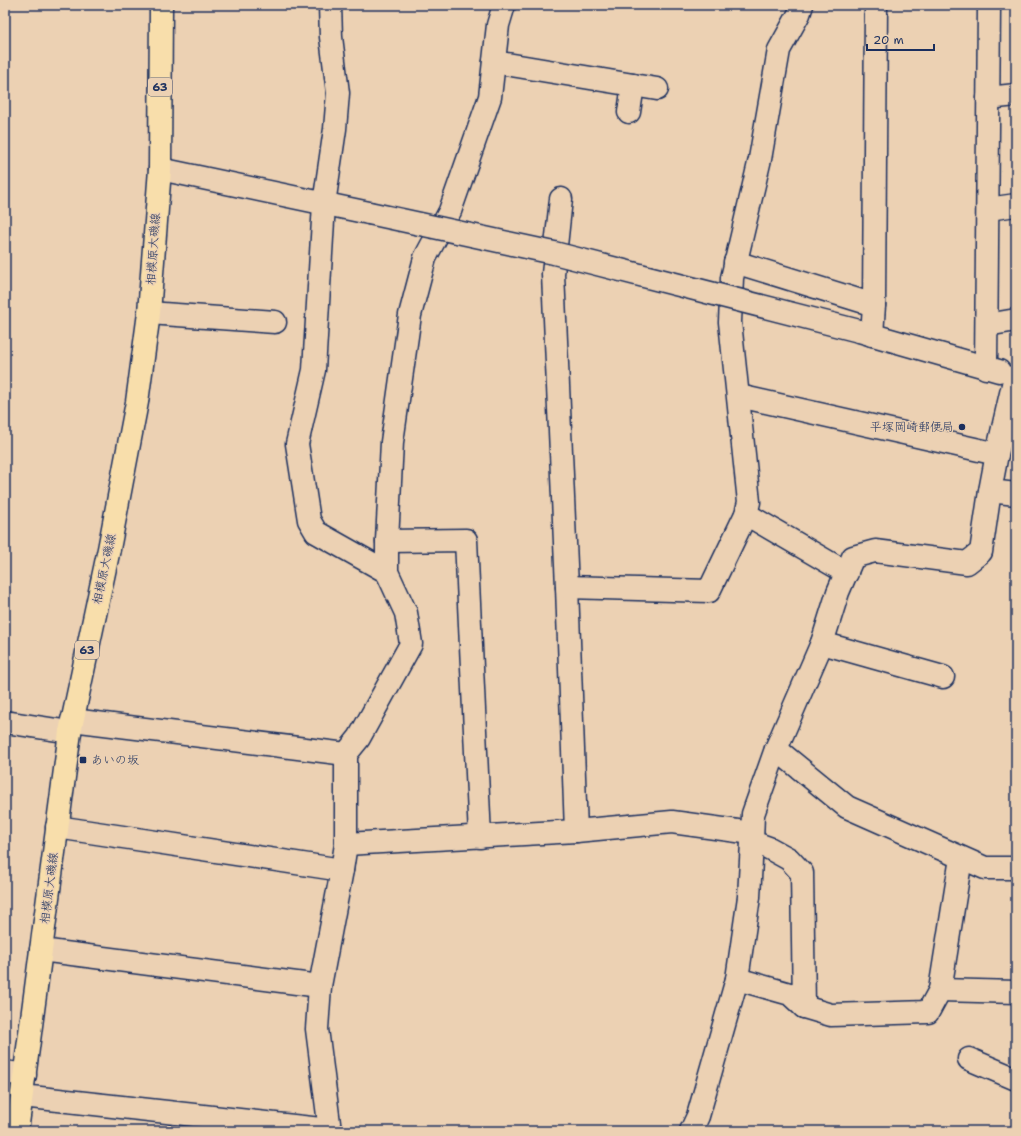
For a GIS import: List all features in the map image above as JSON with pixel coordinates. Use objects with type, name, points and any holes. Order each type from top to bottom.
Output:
[{"type":"main road","name":"相模原大磯線","points":[[17,1131],[17,1081],[41,950],[71,726],[109,549],[135,409],[149,313],[160,169],[161,5]]},
{"type":"street","points":[[330,5],[331,37],[338,93],[335,129],[324,204],[314,370],[296,444],[309,520],[316,532],[387,572]]},
{"type":"street","points":[[17,1081],[330,1130],[317,1029],[320,986],[346,844],[346,754],[359,738],[411,644],[406,613],[387,572],[392,442],[410,315],[425,258],[450,211],[490,97],[498,25],[504,5]]},
{"type":"street","points":[[567,587],[710,591],[746,514],[749,502],[730,322],[732,278],[760,158],[779,50],[802,5]]},
{"type":"street","points":[[865,333],[874,305],[876,5]]},
{"type":"street","points":[[986,368],[989,5]]},
{"type":"street","points":[[494,62],[657,89]]},
{"type":"street","points":[[629,112],[633,85]]},
{"type":"street","points":[[988,98],[1016,94]]},
{"type":"street","points":[[160,169],[562,255],[865,333],[1016,376],[997,454],[981,552],[967,563],[876,551],[853,557],[838,592],[822,643],[776,749],[753,814],[748,897],[737,979],[698,1116],[691,1131]]},
{"type":"street","points":[[561,199],[553,274],[576,831]]},
{"type":"street","points":[[988,209],[1016,205]]},
{"type":"street","points":[[735,262],[874,305]]},
{"type":"street","points":[[149,313],[275,322]]},
{"type":"street","points":[[987,325],[1016,320]]},
{"type":"street","points":[[738,396],[997,454]]},
{"type":"street","points":[[990,491],[1016,494]]},
{"type":"street","points":[[746,514],[847,573]]},
{"type":"street","points":[[387,541],[466,540],[480,837]]},
{"type":"street","points":[[822,643],[943,677]]},
{"type":"street","points":[[5,722],[71,726],[346,754]]},
{"type":"street","points":[[776,749],[847,807],[985,868],[1016,868]]},
{"type":"street","points":[[346,844],[576,831],[672,822],[752,838],[788,859],[802,873],[804,1007]]},
{"type":"street","points":[[57,827],[342,870]]},
{"type":"street","points":[[737,979],[790,994],[804,1007],[831,1015],[928,1012],[940,990],[961,858]]},
{"type":"street","points":[[41,950],[320,986]]},
{"type":"street","points":[[940,990],[1016,992]]},
{"type":"street","points":[[969,1058],[1016,1078]]},
{"type":"place","name":"平塚岡崎郵便局","points":[[962,427]]},
{"type":"place","name":"あいの坂","points":[[83,760]]}]
